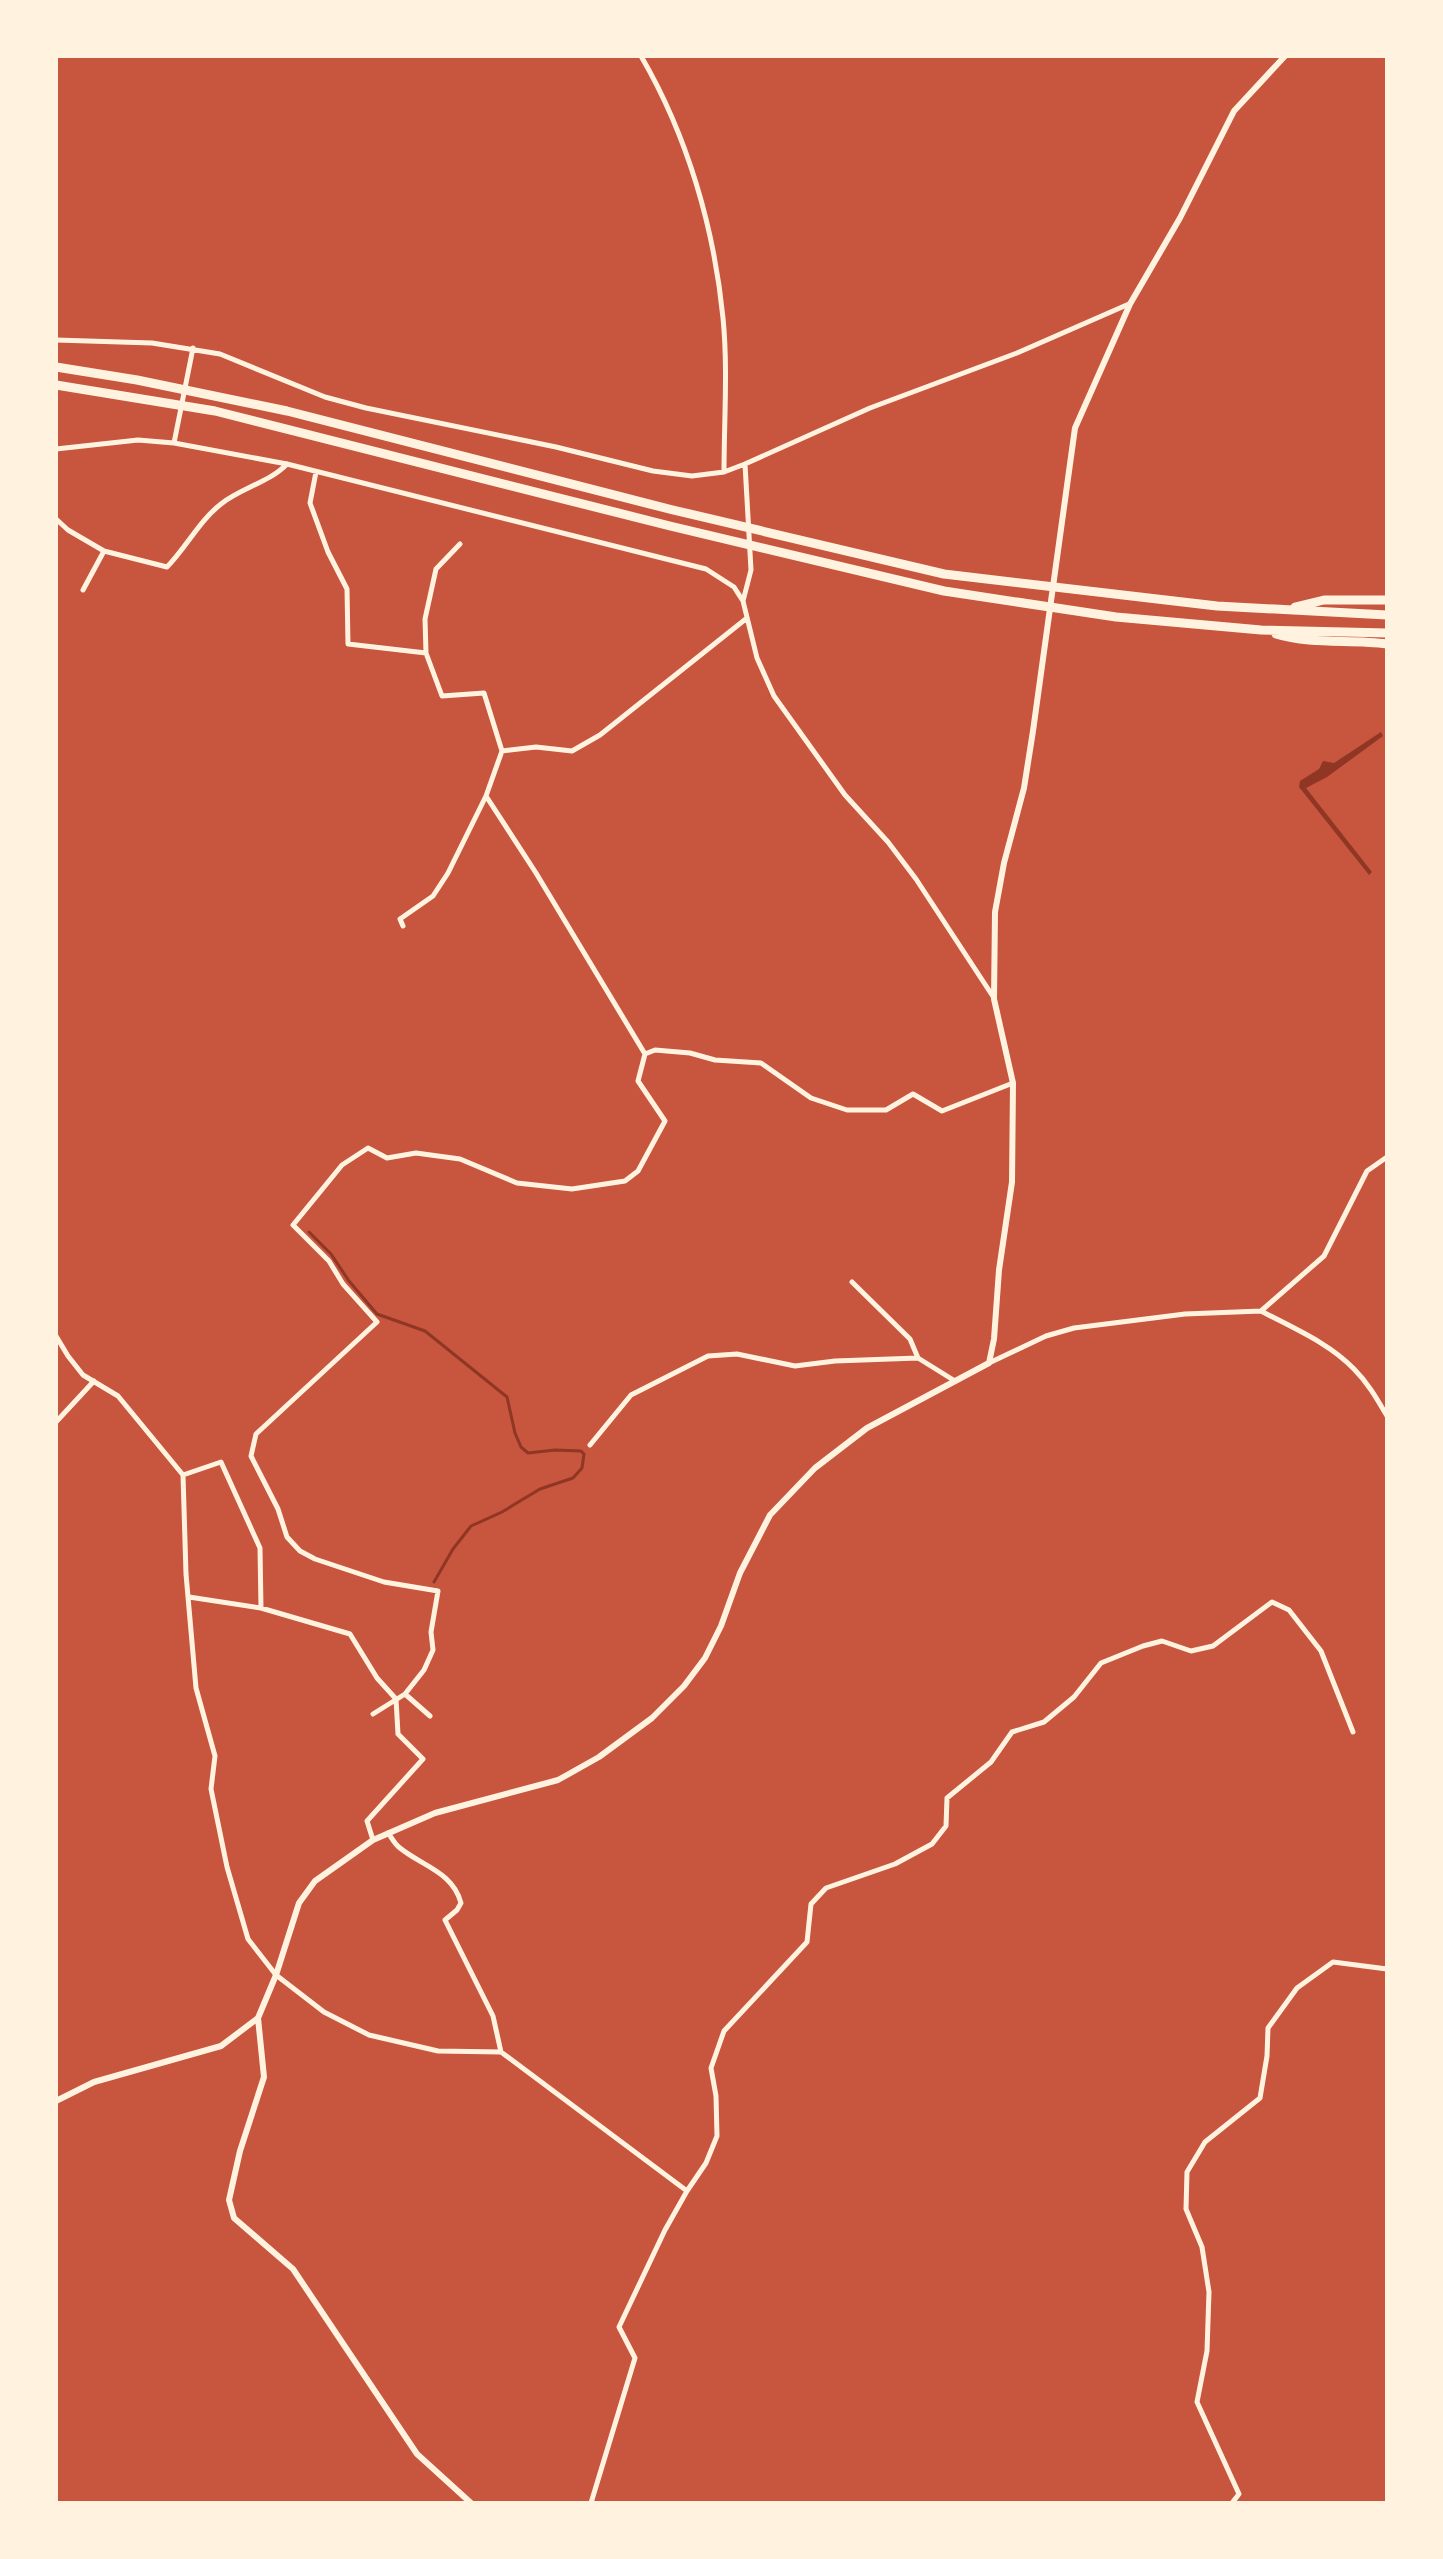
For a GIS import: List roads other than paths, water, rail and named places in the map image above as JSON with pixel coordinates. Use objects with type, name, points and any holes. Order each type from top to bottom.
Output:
[{"type":"highway","points":[[56,367],[287,411],[673,510],[944,574],[1217,606],[1387,615]]},
{"type":"highway","points":[[56,385],[229,414],[670,526],[944,591],[1116,617],[1261,630],[1387,633]]},
{"type":"highway","points":[[1287,609],[1324,600],[1387,600]]},
{"type":"highway","points":[[1261,630],[1289,638],[1387,642]]},
{"type":"street","points":[[641,56],[661,90],[693,174],[714,243],[723,321],[724,472]]},
{"type":"street","points":[[989,1363],[1012,1182],[1013,1083],[994,999],[995,912],[1024,788],[1075,428],[1130,304],[1180,218],[1234,111],[1285,56]]},
{"type":"street","points":[[56,340],[152,343],[193,348],[220,354],[325,397],[366,408],[556,447],[653,471],[692,476],[724,472],[745,464],[870,408],[1017,353],[1130,304]]},
{"type":"street","points":[[174,443],[193,348]]},
{"type":"street","points":[[56,449],[138,440],[174,443],[287,464],[706,569],[734,587],[743,601],[757,658],[774,696],[845,795],[888,842],[916,879],[994,999]]},
{"type":"street","points":[[56,519],[68,530],[104,551],[167,567],[219,505],[249,485],[279,473],[287,464]]},
{"type":"street","points":[[743,601],[751,570],[745,464]]},
{"type":"street","points":[[316,472],[310,503],[328,552],[347,589],[348,644],[426,653]]},
{"type":"street","points":[[403,926],[400,919],[433,896],[441,884],[486,796],[502,751],[484,693],[442,696],[426,653],[425,619],[436,569],[460,544]]},
{"type":"street","points":[[83,590],[104,551]]},
{"type":"street","points":[[502,751],[536,747],[572,751],[600,735],[747,618]]},
{"type":"street","points":[[373,1714],[405,1694],[424,1670],[433,1650],[431,1632],[438,1591],[384,1582],[300,1551],[287,1537],[278,1509],[251,1456],[256,1434],[377,1322],[343,1284],[329,1261],[293,1225],[342,1165],[368,1148],[387,1158],[416,1153],[460,1159],[517,1183],[572,1189],[625,1181],[638,1171],[665,1121],[638,1081],[645,1054],[486,796]]},
{"type":"street","points":[[645,1054],[655,1050],[690,1053],[715,1060],[761,1063],[811,1098],[847,1110],[886,1110],[913,1094],[942,1111],[1013,1083]]},
{"type":"street","points":[[1261,1311],[1324,1256],[1367,1171],[1387,1157]]},
{"type":"street","points":[[852,1282],[910,1339],[918,1358]]},
{"type":"street","points":[[471,2503],[417,2454],[293,2269],[234,2218],[229,2200],[240,2151],[264,2077],[258,2018],[276,1975],[299,1903],[315,1881],[373,1840],[435,1813],[558,1780],[599,1757],[652,1718],[684,1686],[705,1658],[721,1626],[740,1573],[770,1515],[815,1468],[867,1428],[1046,1336],[1074,1328],[1185,1314],[1261,1311],[1334,1351],[1371,1388],[1387,1416]]},
{"type":"street","points":[[56,1336],[83,1375],[118,1396],[183,1475],[196,1688],[215,1756],[211,1789],[227,1867],[248,1939],[276,1975],[324,2012],[369,2035],[438,2051],[501,2052],[687,2191]]},
{"type":"street","points":[[590,1445],[631,1395],[708,1356],[737,1354],[795,1366],[918,1358],[955,1381]]},
{"type":"street","points":[[56,1422],[94,1381]]},
{"type":"street","points":[[183,1475],[221,1462],[260,1548],[261,1608]]},
{"type":"street","points":[[189,1597],[261,1608],[350,1634],[377,1678],[396,1699],[398,1734],[423,1759],[367,1821],[373,1840]]},
{"type":"street","points":[[591,2503],[635,2358],[619,2327],[665,2230],[706,2163],[717,2136],[716,2096],[711,2068],[724,2031],[807,1942],[811,1904],[826,1888],[895,1864],[932,1844],[946,1826],[947,1798],[991,1762],[1012,1732],[1044,1722],[1074,1697],[1101,1663],[1162,1641],[1191,1651],[1213,1646],[1272,1602],[1289,1610],[1321,1651],[1353,1732]]},
{"type":"street","points":[[405,1694],[430,1716]]},
{"type":"street","points":[[388,1833],[398,1847],[442,1873],[459,1897],[461,1903],[457,1910],[445,1920],[493,2016],[501,2052]]},
{"type":"street","points":[[1232,2503],[1239,2494],[1197,2402],[1207,2351],[1209,2292],[1202,2247],[1186,2209],[1187,2172],[1205,2142],[1260,2098],[1268,2028],[1297,1988],[1333,1962],[1387,1969]]},
{"type":"street","points":[[56,2101],[94,2082],[221,2046],[258,2018]]},
{"type":"waterway","points":[[309,1232],[331,1254],[377,1314],[425,1331],[507,1397],[515,1433],[521,1447],[528,1453],[555,1450],[581,1451],[584,1454],[582,1468],[573,1478],[540,1489],[471,1526],[434,1582]]}]
